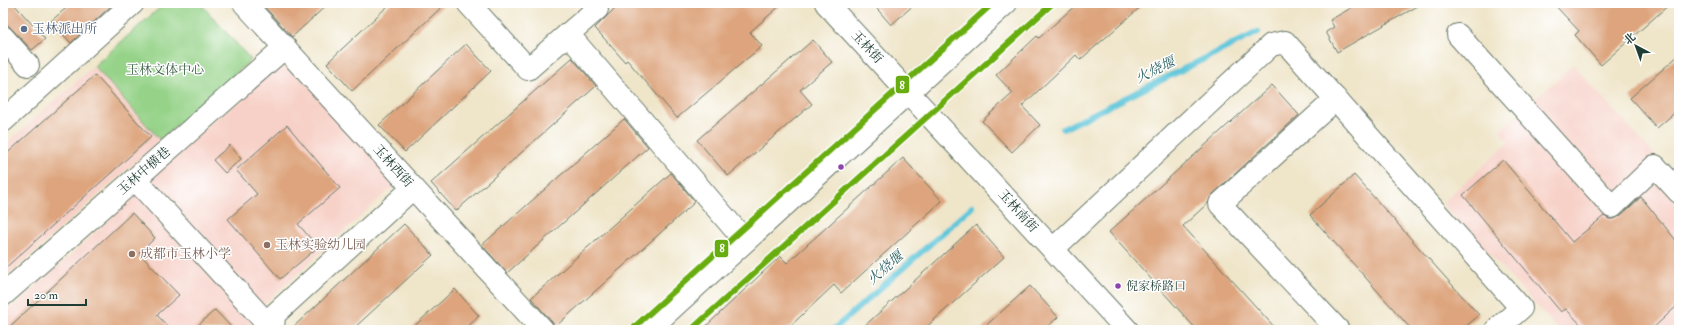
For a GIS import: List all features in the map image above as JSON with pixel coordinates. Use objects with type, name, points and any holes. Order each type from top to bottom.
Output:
[{"type":"street","points":[[3,121],[134,3]]},
{"type":"street","name":"玉林西街","points":[[244,3],[543,330]]},
{"type":"street","points":[[468,3],[528,68],[597,9],[592,3]]},
{"type":"street","name":"玉林街","points":[[826,3],[908,92]]},
{"type":"street","points":[[648,330],[1006,3]]},
{"type":"street","points":[[568,34],[744,241]]},
{"type":"street","points":[[1458,35],[1612,208],[1655,166],[1679,192]]},
{"type":"street","points":[[3,37],[28,65]]},
{"type":"street","points":[[1053,250],[1271,45],[1285,42],[1521,308],[1496,330]]},
{"type":"street","name":"玉林中横巷","points":[[3,295],[285,47]]},
{"type":"street","name":"玉林南街","points":[[908,92],[1127,330]]},
{"type":"street","points":[[1336,99],[1220,204],[1338,330]]},
{"type":"street","points":[[135,178],[273,330]]},
{"type":"street","points":[[273,330],[274,315],[413,188]]},
{"type":"shaded area","name":"玉林实验幼儿园","points":[[283,58],[398,182],[261,307],[147,181]]},
{"type":"shaded area","points":[[1573,65],[1679,182],[1679,330],[1559,330],[1442,203],[1509,142],[1500,131]]},
{"type":"shaded area","points":[[94,66],[160,140],[3,280],[3,147]]},
{"type":"shaded area","name":"成都市玉林小学","points":[[139,193],[259,330],[3,330],[3,316]]},
{"type":"green space","name":"玉林文体中心","points":[[165,3],[200,3],[251,60],[160,140],[94,66]]},
{"type":"building","name":"玉林派出所","points":[[10,3],[13,3],[45,39],[32,50],[3,20],[3,10]]},
{"type":"building","points":[[72,3],[114,3],[71,43],[51,21]]},
{"type":"building","points":[[261,3],[329,3],[292,37]]},
{"type":"building","points":[[391,3],[446,3],[352,91],[327,63]]},
{"type":"building","points":[[620,3],[783,3],[750,32],[762,46],[677,118],[627,60],[625,62],[595,28]]},
{"type":"building","points":[[872,3],[916,3],[891,25]]},
{"type":"building","points":[[1078,3],[1145,3],[1080,60],[1076,55],[1022,106],[1040,125],[1012,152],[982,121],[1013,93],[996,75],[1037,36],[1039,38]]},
{"type":"building","points":[[1360,3],[1423,3],[1337,52],[1326,32],[1334,27],[1330,20]]},
{"type":"building","points":[[1553,3],[1671,3],[1601,65],[1575,35],[1579,31]]},
{"type":"building","points":[[813,40],[832,62],[800,90],[812,104],[728,176],[697,140]]},
{"type":"building","points":[[466,44],[491,71],[405,152],[379,125]]},
{"type":"building","points":[[1679,55],[1679,109],[1657,128],[1630,98]]},
{"type":"building","points":[[572,58],[596,86],[456,211],[431,183]]},
{"type":"building","points":[[95,75],[151,137],[3,270],[3,157]]},
{"type":"building","points":[[1272,85],[1299,115],[1212,195],[1208,203],[1183,226],[1277,330],[1197,330],[1109,232]]},
{"type":"building","points":[[624,119],[648,147],[507,273],[482,245]]},
{"type":"building","points":[[287,125],[340,188],[298,224],[318,247],[280,279],[228,219],[257,194],[236,170]]},
{"type":"building","points":[[230,145],[241,159],[225,173],[213,160]]},
{"type":"building","points":[[903,158],[942,201],[841,293],[834,285],[786,330],[702,330],[780,256],[787,263]]},
{"type":"building","points":[[1503,160],[1572,242],[1604,216],[1609,219],[1614,219],[1620,216],[1641,197],[1679,244],[1679,304],[1651,330],[1586,330],[1566,309],[1561,312],[1463,195]]},
{"type":"building","points":[[671,173],[695,202],[555,327],[531,298]]},
{"type":"building","points":[[1354,175],[1479,315],[1462,330],[1412,330],[1310,215]]},
{"type":"building","points":[[132,213],[155,238],[139,253],[179,295],[157,315],[171,330],[6,330]]},
{"type":"building","points":[[404,224],[433,255],[352,330],[290,330]]},
{"type":"building","points":[[976,225],[1004,257],[923,330],[860,330]]},
{"type":"building","points":[[1030,286],[1058,317],[1044,330],[981,330]]},
{"type":"building","points":[[455,289],[479,316],[464,330],[410,330]]},
{"type":"building","points":[[215,310],[234,330],[193,330]]},
{"type":"waterway","name":"火烧堰","points":[[1063,129],[1258,32]]},
{"type":"waterway","name":"火烧堰","points":[[833,330],[972,207]]},
{"type":"transit line","name":"8","points":[[631,330],[993,3]]},
{"type":"transit line","name":"8","points":[[691,330],[1053,3]]},
{"type":"place","name":"玉林派出所","points":[[24,29]]},
{"type":"place","name":"玉林实验幼儿园","points":[[267,245]]},
{"type":"place","name":"成都市玉林小学","points":[[132,254]]},
{"type":"place","name":"倪家桥路口","points":[[1118,286]]}]
